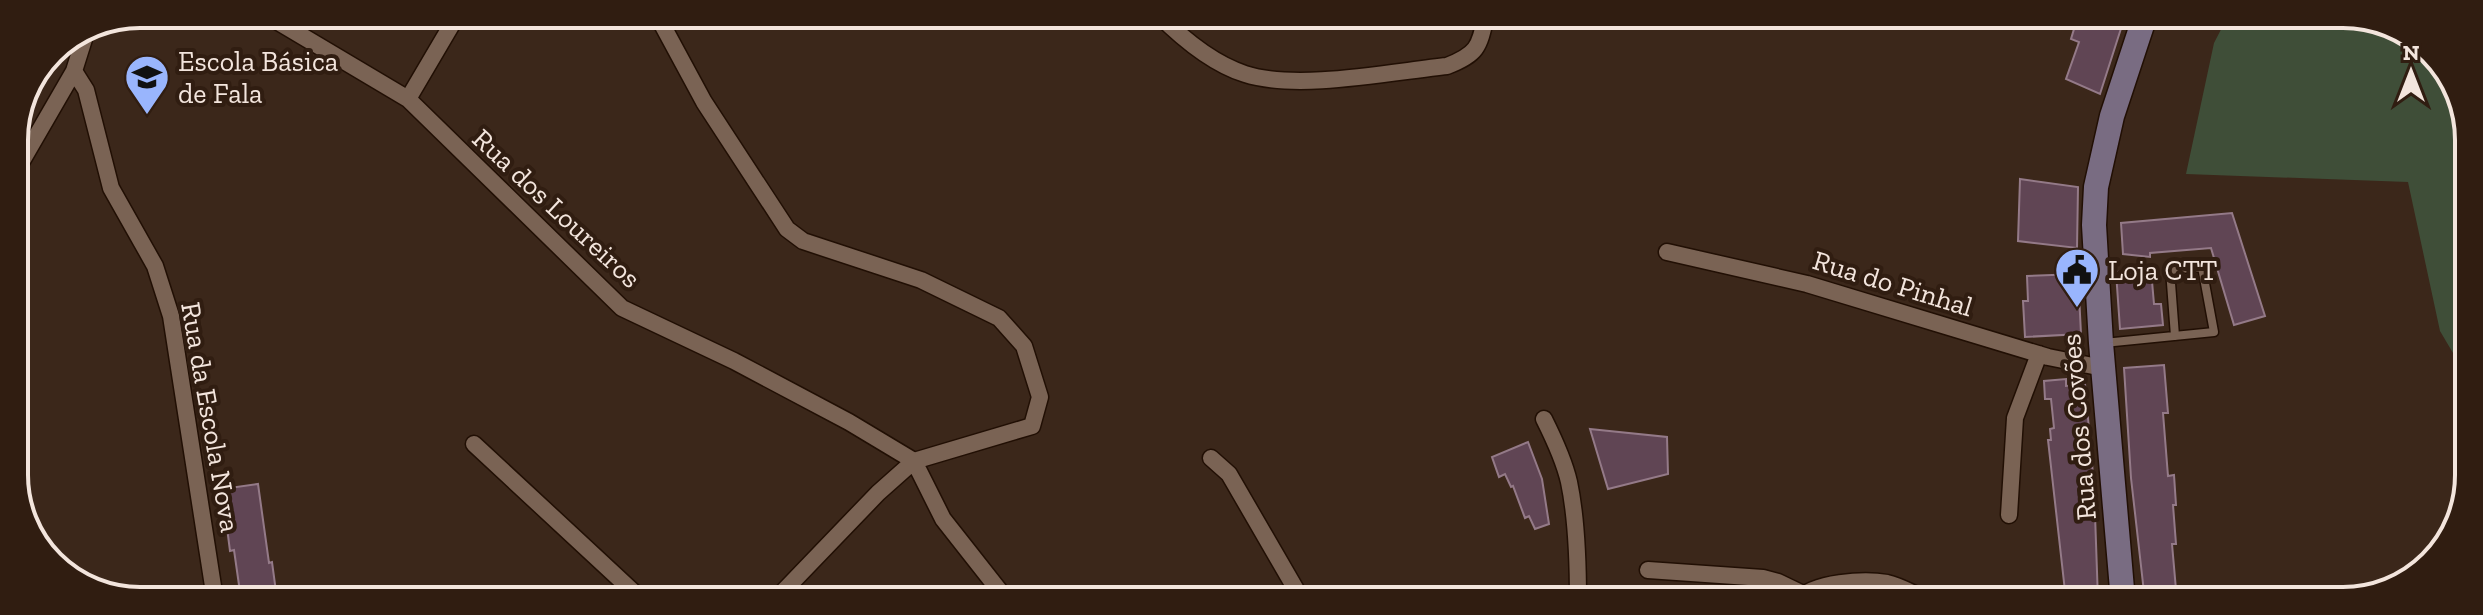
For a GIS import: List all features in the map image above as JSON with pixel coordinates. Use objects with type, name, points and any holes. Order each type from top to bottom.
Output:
[{"type":"street","name":"Rua dos Loureiros","points":[[289,28],[408,99],[622,308],[734,361],[849,422],[914,461]]},
{"type":"street","points":[[408,99],[450,28]]},
{"type":"street","points":[[664,28],[704,102],[787,229],[803,241],[921,280],[999,318],[1024,346],[1040,397],[1032,426],[914,461],[878,493],[788,587]]},
{"type":"street","points":[[1175,28],[1205,53],[1244,74],[1292,82],[1447,66],[1471,57],[1481,42],[1484,28]]},
{"type":"street","name":"Rua dos Covões","points":[[2122,587],[2094,225],[2096,187],[2112,116],[2141,28]]},
{"type":"street","points":[[28,151],[74,71],[82,45]]},
{"type":"street","name":"Rua da Escola Nova","points":[[74,71],[86,90],[111,188],[155,266],[171,316],[213,587]]},
{"type":"street","name":"Rua do Pinhal","points":[[1667,252],[1807,284],[2039,354],[2103,368]]},
{"type":"street","points":[[2009,515],[2015,418],[2039,354]]},
{"type":"street","points":[[1544,419],[1569,483],[1578,587]]},
{"type":"street","points":[[474,444],[628,587]]},
{"type":"street","points":[[1211,458],[1229,474],[1294,587]]},
{"type":"street","points":[[914,461],[943,519],[997,587]]},
{"type":"street","points":[[1648,570],[1763,578],[1785,587]]},
{"type":"street","points":[[1819,587],[1889,583],[1898,587]]},
{"type":"lane","points":[[2101,343],[2175,336],[2215,330],[2202,267],[2170,270],[2175,336]]},
{"type":"green space","points":[[2222,28],[2365,30],[2393,40],[2411,51],[2432,72],[2446,97],[2453,118],[2455,140],[2455,356],[2440,331],[2408,182],[2186,174],[2214,43]]},
{"type":"building","points":[[2074,28],[2121,28],[2100,94],[2066,79],[2079,42],[2071,39]]},
{"type":"building","points":[[2020,179],[2078,187],[2077,248],[2018,241]]},
{"type":"building","points":[[2232,213],[2265,316],[2234,325],[2211,248],[2150,253],[2150,257],[2123,254],[2121,223]]},
{"type":"building","points":[[2151,270],[2154,304],[2161,304],[2163,325],[2120,329],[2116,272]]},
{"type":"building","points":[[2078,274],[2081,334],[2025,337],[2023,301],[2028,301],[2027,276]]},
{"type":"building","points":[[2164,365],[2168,413],[2163,413],[2168,476],[2174,475],[2176,505],[2173,505],[2176,544],[2172,544],[2176,587],[2143,587],[2131,478],[2124,368]]},
{"type":"building","points":[[2066,379],[2066,386],[2085,384],[2094,486],[2098,587],[2065,587],[2048,440],[2051,440],[2050,429],[2054,428],[2051,399],[2045,399],[2044,381]]},
{"type":"building","points":[[1590,429],[1667,437],[1668,474],[1608,489]]},
{"type":"building","points":[[1528,442],[1542,479],[1549,524],[1535,529],[1529,516],[1525,518],[1505,474],[1499,477],[1492,457]]},
{"type":"building","points":[[258,484],[275,587],[239,587],[234,550],[230,551],[222,489]]},
{"type":"place","name":"Escola Básica de Fala","points":[[147,116]]},
{"type":"place","name":"Loja CTT","points":[[2077,309]]}]
